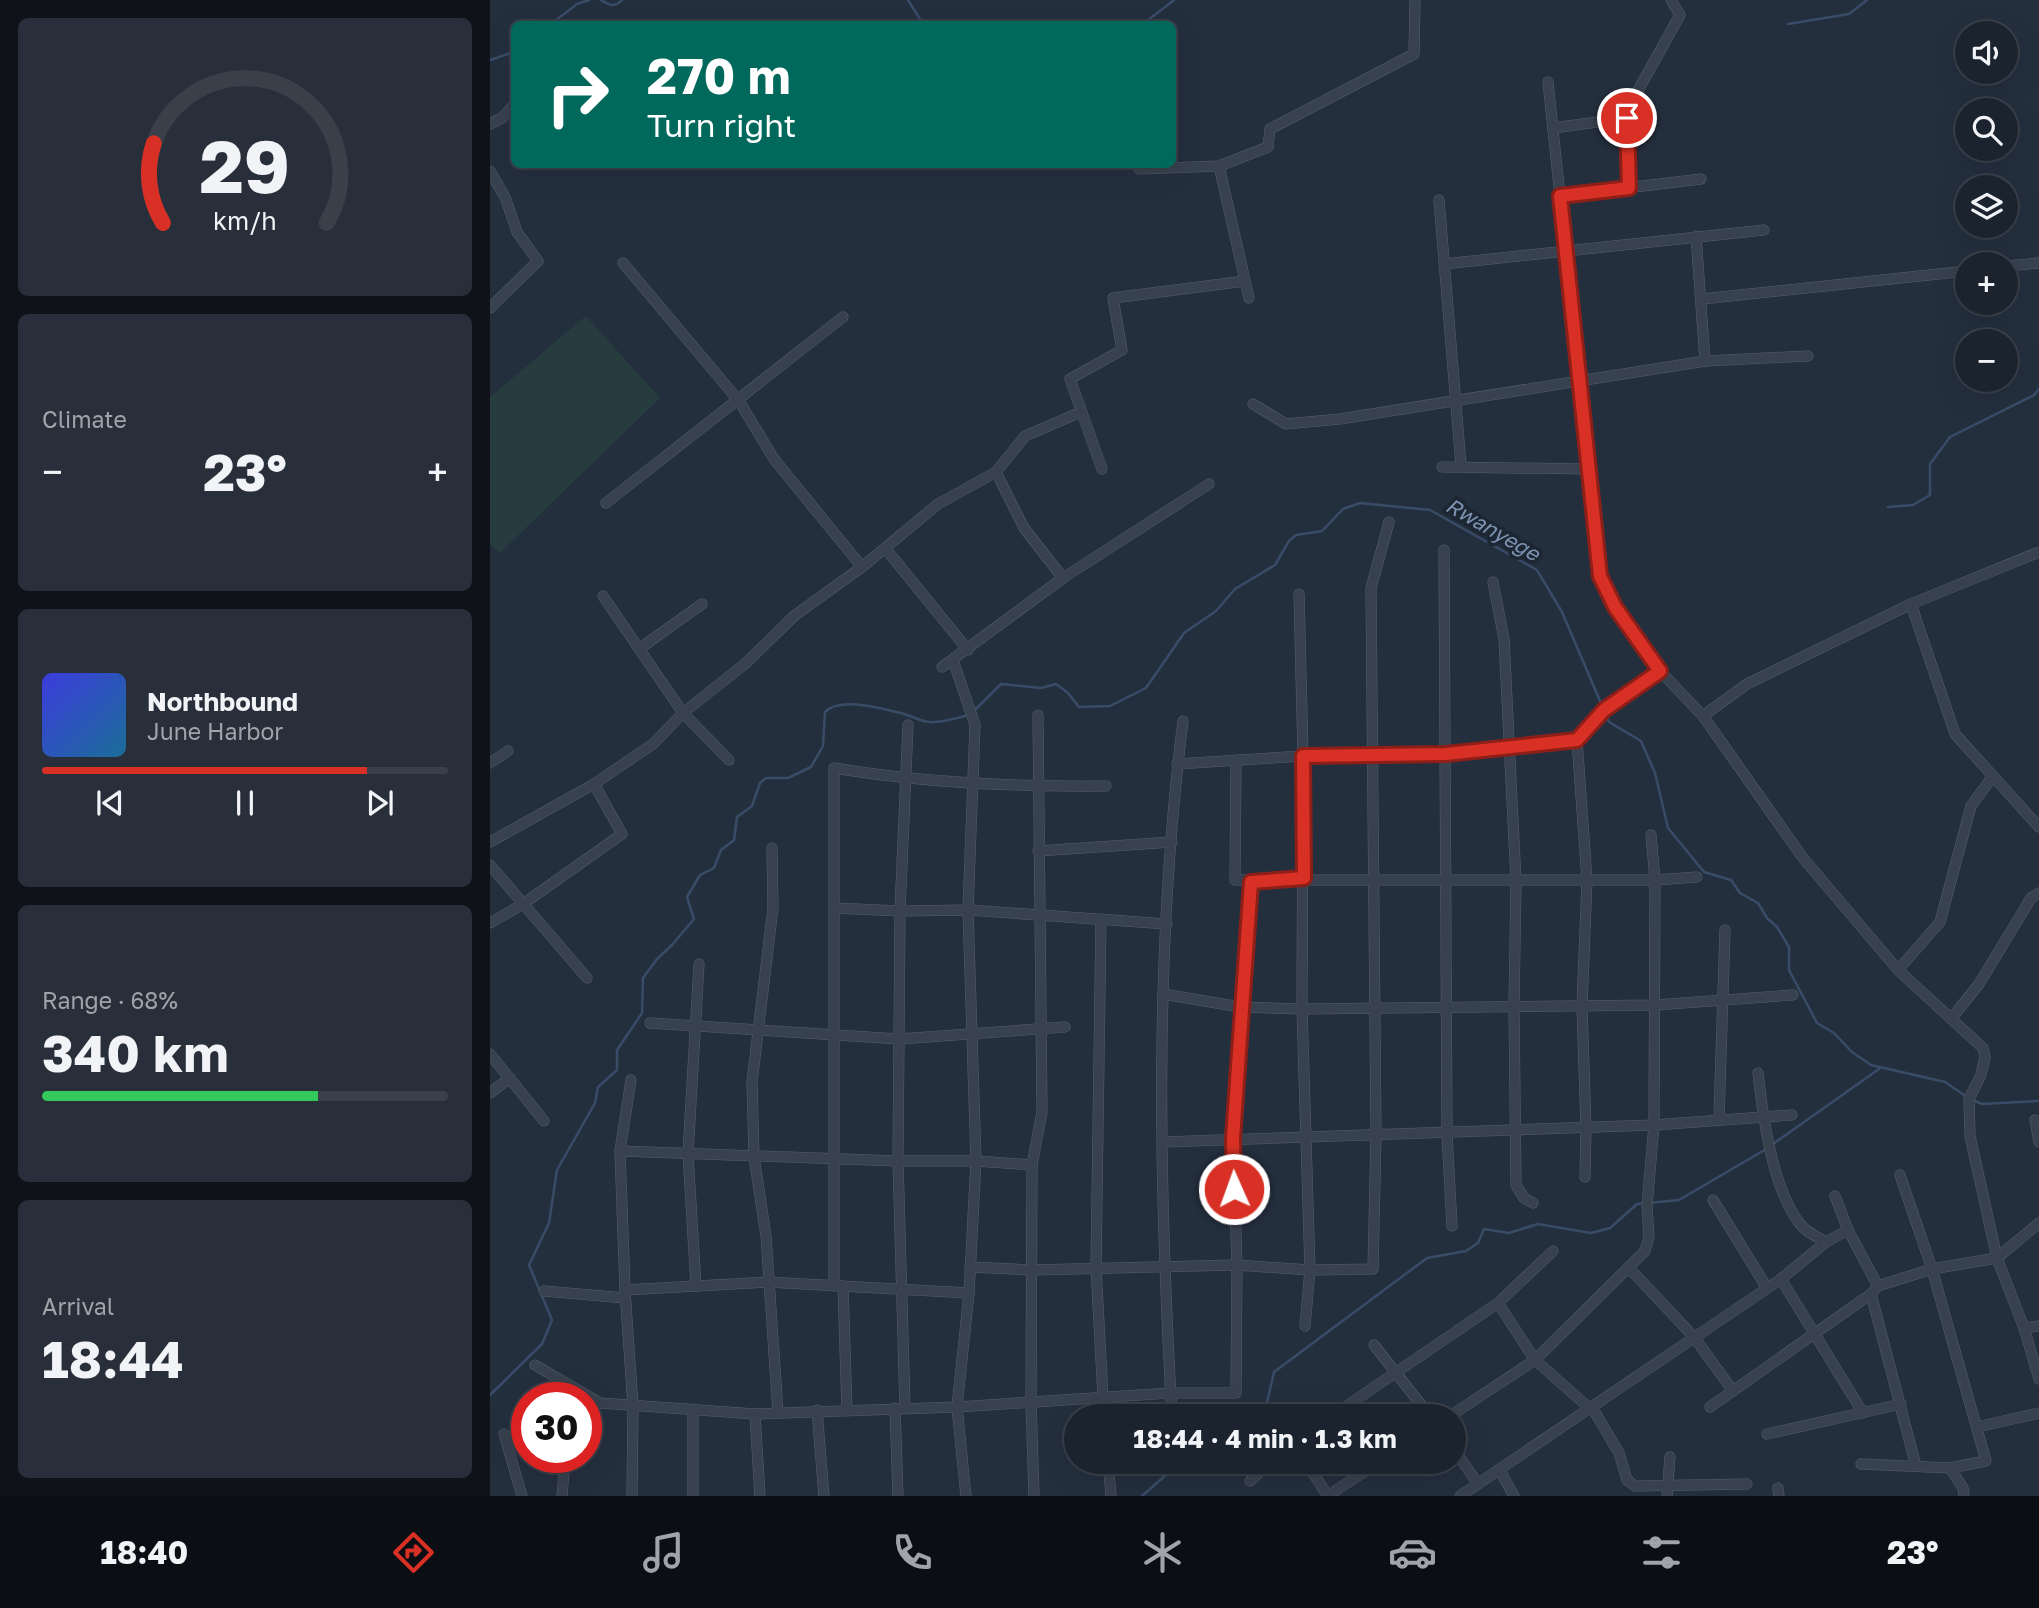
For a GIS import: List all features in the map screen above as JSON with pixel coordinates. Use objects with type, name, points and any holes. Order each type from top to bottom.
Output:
[{"type":"street","points":[[1176,168],[1219,166],[1268,147],[1270,129],[1414,54],[1415,0]]},
{"type":"street","points":[[1629,188],[1626,111],[1680,15],[1671,0]]},
{"type":"street","points":[[1548,82],[1600,576],[1615,607],[1660,671],[1703,716],[1803,858],[1898,970],[1983,1048],[1985,1058],[1981,1074],[1969,1099],[1970,1136],[1997,1258],[2024,1328],[2039,1380]]},
{"type":"street","points":[[490,124],[502,118],[511,108]]},
{"type":"street","points":[[1553,128],[1627,118]]},
{"type":"street","points":[[1219,166],[1249,298]]},
{"type":"street","points":[[1139,169],[1166,168]]},
{"type":"street","points":[[490,171],[505,197],[517,232],[538,261],[490,308]]},
{"type":"street","points":[[1560,196],[1701,179]]},
{"type":"street","points":[[1439,200],[1461,465]]},
{"type":"street","points":[[1444,264],[1764,230]]},
{"type":"street","points":[[1696,236],[1705,361]]},
{"type":"street","points":[[623,263],[738,401],[774,459],[862,567]]},
{"type":"street","points":[[2018,265],[2039,263]]},
{"type":"street","points":[[1702,299],[1955,272]]},
{"type":"street","points":[[1102,469],[1070,379],[1122,350],[1113,298],[1245,281]]},
{"type":"street","points":[[606,503],[843,317]]},
{"type":"street","points":[[1253,404],[1286,424],[1340,419],[1705,361],[1808,356]]},
{"type":"street","points":[[490,842],[594,783],[653,744],[683,713],[746,663],[794,616],[862,567],[938,503],[996,471],[1025,436],[1082,412]]},
{"type":"street","points":[[1443,467],[1461,465],[1589,469]]},
{"type":"street","points":[[996,471],[1024,528],[1063,578]]},
{"type":"street","points":[[942,667],[1063,578],[1209,484]]},
{"type":"street","points":[[970,1267],[1031,1270],[1237,1265],[1310,1270],[1373,1269],[1376,1135],[1371,588],[1389,522]]},
{"type":"street","points":[[885,548],[968,650]]},
{"type":"street","points":[[1444,550],[1447,1134],[1452,1226]]},
{"type":"street","points":[[1703,716],[1747,684],[1911,604],[2039,552]]},
{"type":"street","points":[[1493,582],[1504,639],[1516,881],[1516,1185],[1524,1198],[1533,1203]]},
{"type":"street","points":[[1300,594],[1304,878],[1302,1009],[1310,1270],[1305,1326]]},
{"type":"street","points":[[603,596],[683,713],[729,760]]},
{"type":"street","points":[[639,649],[702,604]]},
{"type":"street","points":[[1911,604],[1955,734],[2039,827]]},
{"type":"street","points":[[953,660],[975,725],[968,910],[976,1161],[969,1293],[957,1407],[966,1496]]},
{"type":"street","points":[[1178,764],[1303,756],[1446,754],[1577,740],[1604,710],[1660,671]]},
{"type":"street","points":[[1034,1496],[1031,1401],[1031,1165],[1042,1112],[1038,715]]},
{"type":"street","points":[[1171,1404],[1164,1266],[1163,994],[1172,842],[1183,721]]},
{"type":"street","points":[[898,1496],[903,1289],[898,1161],[900,911],[908,725]]},
{"type":"street","points":[[1577,740],[1587,880],[1582,1006],[1585,1177]]},
{"type":"street","points":[[490,763],[508,751]]},
{"type":"street","points":[[1236,760],[1235,880],[1251,882],[1304,878],[1516,881],[1697,877]]},
{"type":"street","points":[[847,1410],[832,1159],[834,768],[904,779],[973,784],[1106,786]]},
{"type":"street","points":[[1898,970],[1940,922],[1971,806],[1993,776]]},
{"type":"street","points":[[490,923],[523,904],[622,834],[594,783]]},
{"type":"street","points":[[1466,1405],[1535,1360],[1645,1251],[1649,1237],[1648,1202],[1654,1125],[1655,880],[1651,835]]},
{"type":"street","points":[[1038,851],[1172,842]]},
{"type":"street","points":[[772,848],[773,908],[752,1082],[754,1157],[766,1236],[767,1282],[778,1412]]},
{"type":"street","points":[[490,865],[587,978]]},
{"type":"street","points":[[602,1403],[755,1414],[957,1407],[1170,1393],[1236,1393],[1237,1265],[1233,1138],[1240,1007],[1251,882]]},
{"type":"street","points":[[1951,1018],[1979,984],[2031,898],[2039,894]]},
{"type":"street","points":[[834,908],[968,910],[1167,924]]},
{"type":"street","points":[[1101,919],[1096,1267],[1103,1404]]},
{"type":"street","points":[[1719,1118],[1725,930]]},
{"type":"street","points":[[696,1286],[688,1154],[699,964]]},
{"type":"street","points":[[1163,994],[1240,1007],[1302,1009],[1655,1005],[1793,995]]},
{"type":"street","points":[[650,1023],[899,1039],[1065,1027]]},
{"type":"street","points":[[490,1054],[544,1121]]},
{"type":"street","points":[[1758,1073],[1766,1135],[1786,1198],[1801,1226],[1826,1242]]},
{"type":"street","points":[[490,1093],[510,1078]]},
{"type":"street","points":[[631,1080],[620,1151],[625,1294],[633,1406],[632,1496]]},
{"type":"street","points":[[1163,1142],[1447,1134],[1654,1125],[1719,1118],[1792,1115]]},
{"type":"street","points":[[2035,1120],[2039,1142]]},
{"type":"street","points":[[620,1151],[754,1157],[976,1161],[1031,1165]]},
{"type":"street","points":[[1861,1464],[1950,1468],[1986,1461],[1932,1269],[1900,1175]]},
{"type":"street","points":[[1835,1196],[1875,1290],[1916,1466]]},
{"type":"street","points":[[1713,1200],[1767,1288]]},
{"type":"street","points":[[1710,1407],[1875,1290],[1932,1269],[1997,1258],[2039,1223]]},
{"type":"street","points":[[1460,1496],[1781,1279],[1826,1242],[1848,1230]]},
{"type":"street","points":[[1350,1404],[1498,1303],[1553,1251]]},
{"type":"street","points":[[1629,1268],[1694,1337],[1733,1391]]},
{"type":"street","points":[[1781,1279],[1863,1413]]},
{"type":"street","points":[[544,1291],[625,1294],[767,1282],[969,1293]]},
{"type":"street","points":[[1498,1303],[1535,1360],[1596,1414],[1619,1453],[1627,1480],[1635,1486],[1747,1484]]},
{"type":"street","points":[[2024,1328],[2039,1326]]},
{"type":"street","points":[[1374,1345],[1421,1404]]},
{"type":"street","points":[[535,1365],[560,1382]]},
{"type":"street","points":[[1767,1434],[1901,1404]]},
{"type":"street","points":[[693,1410],[693,1496]]},
{"type":"street","points":[[817,1410],[824,1496]]},
{"type":"street","points":[[1977,1427],[2039,1413]]},
{"type":"street","points":[[755,1414],[760,1496]]},
{"type":"street","points":[[504,1434],[522,1496]]},
{"type":"street","points":[[1667,1496],[1670,1457]]},
{"type":"street","points":[[1466,1466],[1478,1483]]},
{"type":"street","points":[[1950,1468],[1964,1488],[1964,1496]]},
{"type":"street","points":[[1499,1469],[1514,1496]]},
{"type":"street","points":[[562,1496],[564,1473]]},
{"type":"street","points":[[1109,1474],[1111,1496]]},
{"type":"street","points":[[1250,1481],[1257,1474]]},
{"type":"street","points":[[1315,1474],[1330,1496],[1361,1474]]},
{"type":"green space","points":[[586,316],[660,398],[500,553],[490,545],[490,397]]},
{"type":"waterway","points":[[555,21],[577,4],[589,0]]},
{"type":"waterway","points":[[601,0],[612,5],[622,0]]},
{"type":"waterway","points":[[908,0],[921,21]]},
{"type":"waterway","points":[[1147,21],[1174,0]]},
{"type":"waterway","points":[[1788,24],[1849,14],[1867,0]]},
{"type":"waterway","points":[[490,60],[511,53]]},
{"type":"waterway","points":[[1888,507],[1913,505],[1930,495],[1930,464],[1950,437],[2034,395],[2039,389]]},
{"type":"waterway","name":"Rwanyege","points":[[973,712],[1001,684],[1041,688],[1056,684],[1068,693],[1079,707],[1110,706],[1146,688],[1184,633],[1216,611],[1235,589],[1275,565],[1289,541],[1296,535],[1322,531],[1343,509],[1360,503],[1430,510],[1537,570],[1562,612],[1609,722],[1641,741],[1655,773],[1668,828],[1704,872],[1731,880],[1740,893],[1758,903],[1767,918],[1777,927],[1789,947],[1789,970],[1817,1023],[1834,1033],[1852,1052],[1871,1065],[1945,1082],[1967,1097]]},
{"type":"waterway","name":"Rwanyege","points":[[490,1395],[542,1344],[552,1320],[529,1265],[549,1223],[557,1170],[595,1103],[598,1087],[617,1070],[617,1050],[642,1013],[643,978],[694,919],[687,897],[700,875],[714,868],[721,850],[734,840],[737,817],[752,806],[760,783],[766,778],[788,778],[811,767],[823,746],[825,712],[832,707],[863,705],[930,722],[967,715]]},
{"type":"waterway","points":[[1773,1144],[1879,1069]]},
{"type":"waterway","name":"Rwanyege","points":[[1973,1100],[1982,1104],[2039,1101]]},
{"type":"waterway","points":[[1267,1404],[1274,1372],[1427,1258],[1466,1251],[1478,1243],[1484,1229],[1509,1233],[1538,1224],[1591,1233],[1610,1228],[1637,1204],[1679,1200],[1768,1148]]},
{"type":"waterway","points":[[1142,1496],[1167,1474]]},
{"type":"route","points":[[1234,1189],[1233,1138],[1240,1007],[1251,882],[1304,878],[1303,756],[1446,754],[1577,740],[1604,710],[1660,671],[1615,607],[1600,576],[1560,196],[1629,188],[1627,118]]}]
